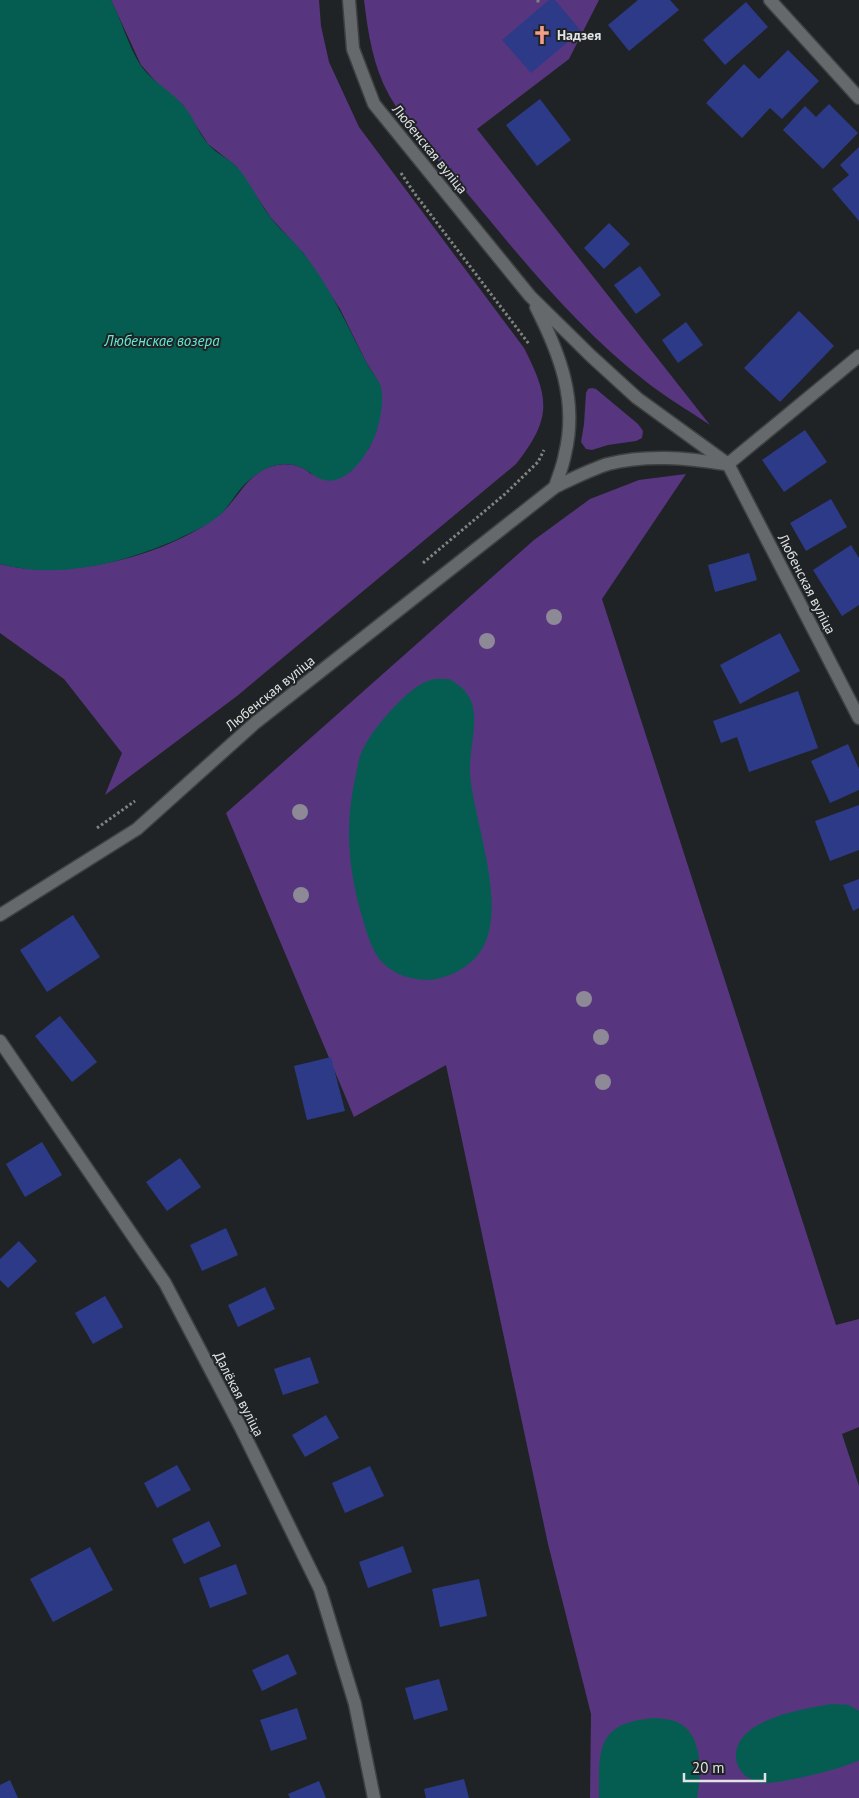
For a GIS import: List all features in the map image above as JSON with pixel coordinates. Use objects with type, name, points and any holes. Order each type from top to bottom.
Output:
[{"type":"street","name":"Любенская вуліца","points":[[349,0],[353,49],[374,104],[530,296],[637,398],[728,464],[859,718]]},
{"type":"street","points":[[770,0],[859,98]]},
{"type":"street","name":"Любенская вуліца","points":[[530,296],[549,332],[561,363],[568,392],[570,422],[567,446],[555,487]]},
{"type":"street","points":[[728,464],[859,356]]},
{"type":"street","name":"Любенская вуліца","points":[[0,916],[137,830],[255,723],[555,487],[584,473],[609,464],[634,460],[669,458],[728,464]]},
{"type":"street","name":"Далёкая вуліца","points":[[0,1041],[165,1283],[241,1428],[320,1589],[355,1704],[374,1798]]},
{"type":"path","points":[[400,170],[415,194],[528,342],[532,351]]},
{"type":"path","points":[[415,569],[505,494],[538,462],[546,445]]},
{"type":"path","points":[[90,833],[138,799]]},
{"type":"shaded area","points":[[111,0],[319,0],[321,26],[329,62],[359,127],[524,348],[539,381],[543,408],[536,434],[516,464],[237,696],[105,795],[122,753],[64,679],[0,633],[0,564],[26,568],[54,569],[113,562],[143,554],[196,531],[225,510],[256,475],[273,466],[295,465],[315,475],[350,472],[369,448],[377,429],[381,406],[378,381],[366,362],[340,309],[304,254],[271,218],[236,166],[208,144],[182,104],[157,83],[141,65]]},
{"type":"shaded area","points":[[364,0],[599,0],[569,59],[477,129],[710,425],[652,386],[595,338],[529,267],[415,134],[383,84],[369,37]]},
{"type":"shaded area","points":[[588,389],[596,389],[638,424],[643,431],[642,438],[636,441],[608,445],[592,450],[586,449],[581,442],[586,393]]},
{"type":"shaded area","points":[[686,474],[602,599],[836,1325],[859,1319],[859,1427],[842,1434],[859,1486],[859,1798],[590,1798],[591,1714],[548,1544],[446,1065],[354,1117],[226,813],[534,540],[590,499],[639,480]]},
{"type":"water","name":"Любенскае возера","points":[[0,0],[111,0],[132,50],[141,66],[183,105],[210,146],[236,166],[246,178],[271,218],[300,249],[330,293],[381,387],[380,419],[375,435],[365,454],[350,472],[336,480],[329,481],[291,464],[282,464],[265,469],[244,485],[220,515],[205,525],[157,548],[113,562],[68,569],[45,570],[22,569],[0,564]]},
{"type":"water","points":[[432,679],[449,679],[464,690],[473,707],[474,723],[470,774],[491,887],[492,910],[489,931],[478,955],[450,975],[423,980],[409,978],[390,969],[379,959],[372,947],[353,879],[349,846],[350,813],[360,756],[375,730],[394,707],[415,688]]},
{"type":"water","points":[[832,1704],[849,1705],[859,1711],[859,1760],[851,1764],[796,1779],[771,1783],[756,1782],[745,1776],[741,1771],[736,1758],[738,1745],[746,1734],[758,1725],[788,1713]]},
{"type":"water","points":[[656,1718],[679,1723],[691,1734],[698,1751],[700,1771],[697,1798],[599,1798],[601,1751],[605,1740],[622,1725],[637,1720]]},
{"type":"building","name":"Надзея","points":[[549,0],[555,0],[581,31],[531,73],[502,40]]},
{"type":"building","points":[[638,0],[670,0],[679,10],[629,51],[608,25]]},
{"type":"building","points":[[746,2],[768,27],[725,65],[703,40]]},
{"type":"building","points":[[788,50],[819,81],[782,119],[770,108],[742,138],[706,103],[744,64],[759,79]]},
{"type":"building","points":[[540,99],[571,140],[537,166],[506,125]]},
{"type":"building","points":[[829,104],[858,133],[823,169],[783,130],[805,106],[816,117]]},
{"type":"building","points":[[859,147],[859,221],[832,189],[849,175],[840,165]]},
{"type":"building","points":[[609,223],[630,244],[604,269],[584,248]]},
{"type":"building","points":[[640,266],[661,295],[636,314],[614,285]]},
{"type":"building","points":[[799,311],[834,346],[780,402],[744,368]]},
{"type":"building","points":[[686,322],[703,345],[678,363],[662,340]]},
{"type":"building","points":[[805,430],[827,462],[784,492],[762,460]]},
{"type":"building","points":[[831,499],[847,527],[806,551],[790,523]]},
{"type":"building","points":[[851,545],[859,558],[859,605],[842,616],[813,570]]},
{"type":"building","points":[[749,553],[757,580],[715,592],[708,565]]},
{"type":"building","points":[[780,633],[800,671],[740,704],[720,665]]},
{"type":"building","points":[[798,691],[818,748],[749,772],[737,737],[721,743],[713,721]]},
{"type":"building","points":[[848,744],[859,769],[859,790],[830,803],[811,761]]},
{"type":"building","points":[[859,805],[859,850],[830,861],[815,821]]},
{"type":"building","points":[[859,879],[859,908],[853,911],[843,885]]},
{"type":"building","points":[[73,915],[100,957],[47,992],[20,950]]},
{"type":"building","points":[[60,1016],[97,1062],[72,1082],[35,1036]]},
{"type":"building","points":[[331,1057],[345,1111],[307,1120],[294,1066]]},
{"type":"building","points":[[42,1142],[62,1175],[25,1197],[6,1164]]},
{"type":"building","points":[[180,1158],[201,1187],[167,1211],[146,1182]]},
{"type":"building","points":[[226,1228],[238,1255],[202,1271],[190,1245]]},
{"type":"building","points":[[19,1241],[37,1261],[8,1288],[0,1280],[0,1259]]},
{"type":"building","points":[[265,1287],[275,1309],[238,1327],[228,1305]]},
{"type":"building","points":[[105,1296],[123,1327],[93,1344],[75,1313]]},
{"type":"building","points":[[310,1357],[319,1383],[283,1395],[274,1369]]},
{"type":"building","points":[[326,1415],[339,1438],[305,1457],[292,1435]]},
{"type":"building","points":[[177,1465],[191,1490],[157,1508],[144,1483]]},
{"type":"building","points":[[370,1466],[384,1496],[345,1513],[332,1483]]},
{"type":"building","points":[[209,1521],[221,1546],[184,1564],[172,1539]]},
{"type":"building","points":[[403,1546],[412,1572],[368,1588],[359,1562]]},
{"type":"building","points":[[90,1547],[113,1590],[53,1622],[30,1579]]},
{"type":"building","points":[[236,1564],[247,1594],[210,1608],[199,1578]]},
{"type":"building","points":[[479,1579],[487,1616],[440,1627],[432,1589]]},
{"type":"building","points":[[288,1654],[297,1674],[262,1691],[252,1670]]},
{"type":"building","points":[[439,1679],[448,1710],[414,1720],[405,1688]]},
{"type":"building","points":[[297,1708],[307,1739],[271,1751],[260,1720]]},
{"type":"building","points":[[464,1779],[469,1798],[426,1798],[424,1789]]},
{"type":"building","points":[[10,1780],[18,1798],[0,1798],[0,1785]]},
{"type":"building","points":[[319,1781],[326,1798],[290,1798],[288,1794]]},
{"type":"place","name":"Надзея","points":[[542,35]]}]
